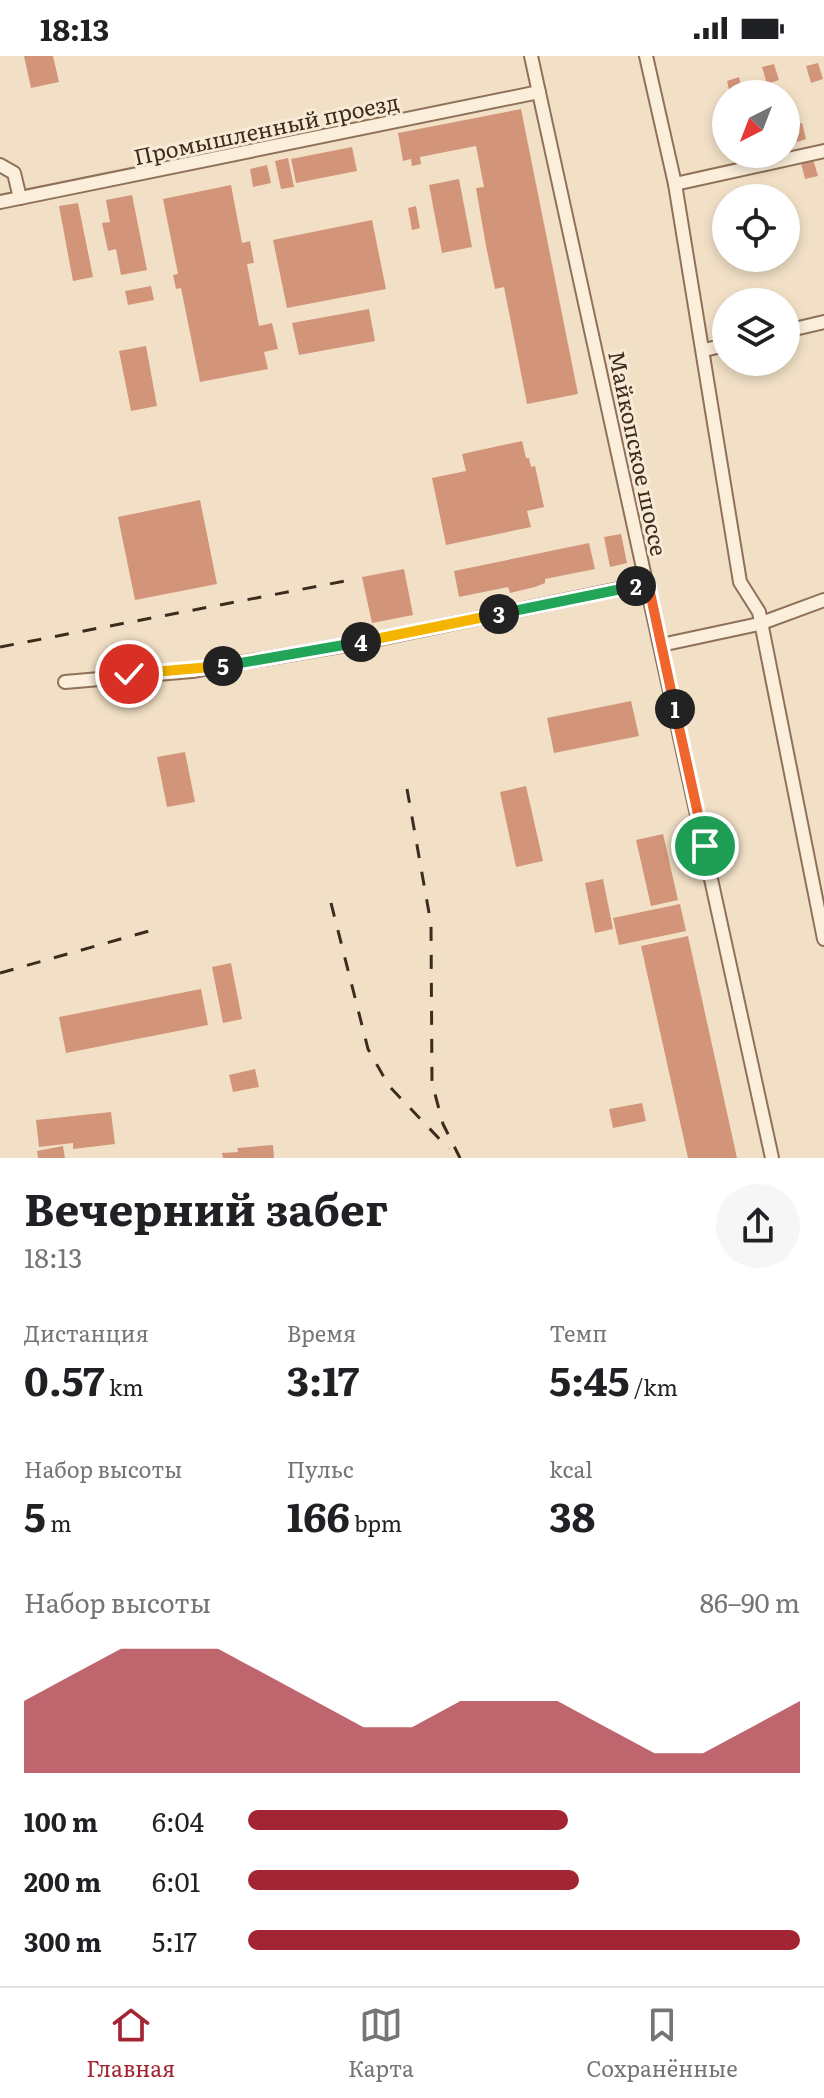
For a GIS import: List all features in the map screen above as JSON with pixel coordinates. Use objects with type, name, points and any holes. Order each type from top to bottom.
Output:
[{"type":"street","name":"Майкопское шоссе","points":[[531,56],[772,1158]]},
{"type":"street","points":[[646,56],[675,184],[740,582],[759,612],[824,939]]},
{"type":"street","name":"Промышленный проезд","points":[[0,202],[539,92]]},
{"type":"street","points":[[675,184],[824,151]]},
{"type":"street","points":[[0,165],[14,173],[20,198]]},
{"type":"street","points":[[800,328],[824,322]]},
{"type":"street","points":[[704,350],[712,348]]},
{"type":"street","points":[[65,682],[239,663],[364,642],[648,583]]},
{"type":"street","points":[[661,645],[759,624],[824,600]]},
{"type":"street","points":[[810,859],[824,856]]},
{"type":"building","points":[[24,56],[53,56],[59,82],[31,88]]},
{"type":"building","points":[[818,63],[823,79],[811,83],[806,66]]},
{"type":"building","points":[[774,64],[779,80],[766,80],[762,67]]},
{"type":"building","points":[[521,109],[578,394],[527,404],[504,287],[495,289],[486,246],[476,188],[484,187],[476,146],[420,157],[421,164],[412,166],[411,159],[403,161],[398,133]]},
{"type":"building","points":[[800,123],[806,139],[800,141]]},
{"type":"building","points":[[352,147],[357,171],[296,183],[291,159]]},
{"type":"building","points":[[288,158],[294,187],[281,189],[275,161]]},
{"type":"building","points":[[813,159],[818,176],[805,179],[801,163]]},
{"type":"building","points":[[267,165],[271,183],[253,187],[250,169]]},
{"type":"building","points":[[459,179],[472,247],[442,253],[429,185]]},
{"type":"building","points":[[231,185],[242,243],[250,241],[254,263],[247,264],[259,326],[272,323],[278,349],[264,352],[268,369],[200,382],[181,288],[176,289],[173,275],[178,274],[163,199]]},
{"type":"building","points":[[132,195],[147,270],[121,275],[116,249],[108,251],[102,223],[110,222],[106,200]]},
{"type":"building","points":[[78,203],[93,277],[73,281],[59,206]]},
{"type":"building","points":[[416,206],[420,228],[412,230],[408,208]]},
{"type":"building","points":[[372,220],[386,289],[287,308],[273,240]]},
{"type":"building","points":[[151,286],[154,300],[128,305],[125,291]]},
{"type":"building","points":[[369,309],[375,341],[299,355],[292,323]]},
{"type":"building","points":[[146,346],[157,406],[131,411],[119,351]]},
{"type":"building","points":[[522,441],[526,458],[529,458],[531,467],[535,466],[544,507],[527,511],[531,527],[446,545],[432,478],[466,471],[462,454]]},
{"type":"building","points":[[200,500],[217,584],[135,600],[118,517]]},
{"type":"building","points":[[621,534],[627,563],[610,567],[604,537]]},
{"type":"building","points":[[589,543],[595,569],[545,579],[545,583],[535,587],[510,593],[508,587],[459,597],[454,571]]},
{"type":"building","points":[[404,569],[413,615],[372,623],[362,577]]},
{"type":"building","points":[[631,701],[639,736],[554,753],[547,718]]},
{"type":"building","points":[[185,752],[195,802],[167,807],[157,757]]},
{"type":"building","points":[[526,786],[543,861],[516,867],[500,792]]},
{"type":"building","points":[[663,834],[678,900],[651,906],[636,840]]},
{"type":"building","points":[[603,879],[613,929],[595,933],[585,883]]},
{"type":"building","points":[[680,904],[686,931],[619,945],[613,918]]},
{"type":"building","points":[[688,936],[737,1158],[688,1158],[641,946]]},
{"type":"building","points":[[231,963],[242,1019],[223,1023],[212,967]]},
{"type":"building","points":[[201,989],[208,1025],[66,1053],[59,1017]]},
{"type":"building","points":[[255,1069],[259,1087],[233,1092],[229,1075]]},
{"type":"building","points":[[642,1103],[646,1121],[613,1128],[609,1109]]},
{"type":"building","points":[[111,1112],[115,1144],[73,1149],[73,1143],[39,1147],[36,1120]]},
{"type":"building","points":[[273,1145],[274,1158],[223,1158],[222,1153],[238,1152],[237,1148]]},
{"type":"building","points":[[63,1146],[65,1158],[38,1158],[37,1151]]},
{"type":"railway","points":[[0,647],[345,581]]},
{"type":"railway","points":[[407,789],[431,924],[432,1083],[443,1124],[460,1158]]},
{"type":"railway","points":[[331,903],[368,1049],[389,1086],[449,1149]]},
{"type":"railway","points":[[0,973],[156,929]]},
{"type":"route","points":[[129,674],[192,671],[364,642],[648,583],[705,846]]}]
